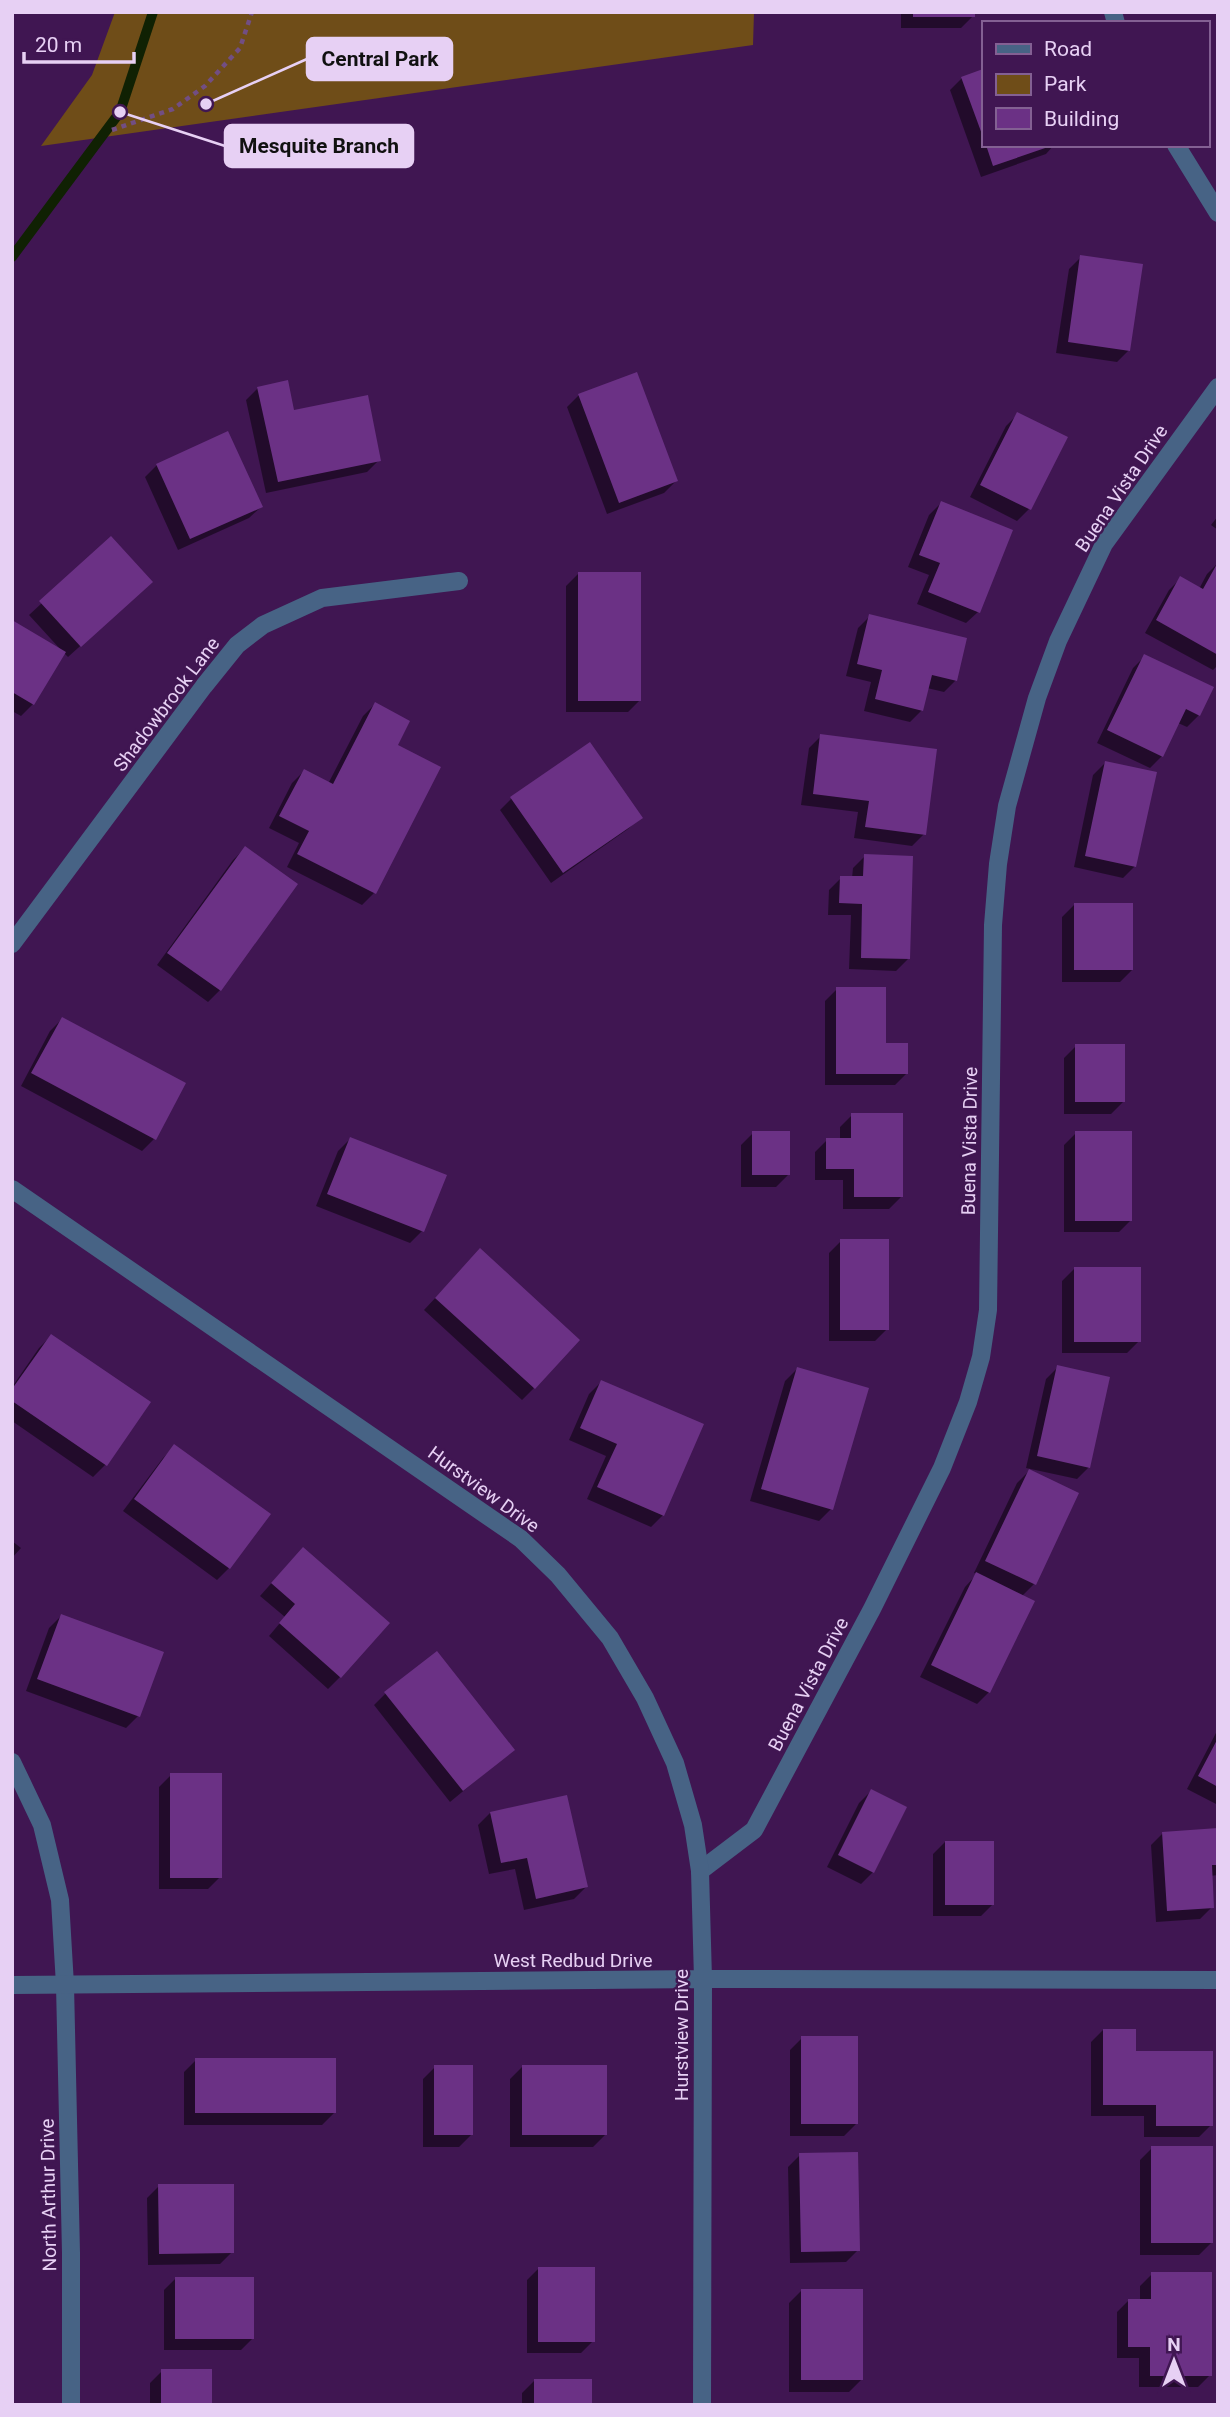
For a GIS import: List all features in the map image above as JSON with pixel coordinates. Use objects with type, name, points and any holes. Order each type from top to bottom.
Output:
[{"type":"street","points":[[1177,147],[1218,213]]},
{"type":"street","name":"Buena Vista Drive","points":[[699,1871],[754,1830],[872,1609],[942,1468],[968,1402],[981,1357],[988,1310],[993,925],[998,864],[1017,765],[1058,641],[1104,544],[1218,387]]},
{"type":"street","name":"Shadowbrook Lane","points":[[12,944],[204,685],[237,645],[263,625],[322,598],[459,581]]},
{"type":"street","name":"Hurstview Drive","points":[[12,1189],[521,1539],[558,1575],[610,1637],[645,1698],[675,1763],[693,1825],[699,1871],[703,1979],[702,2405]]},
{"type":"street","points":[[12,1762],[42,1825],[60,1900],[65,1985]]},
{"type":"street","name":"West Redbud Drive","points":[[12,1985],[703,1979],[1218,1980]]},
{"type":"street","name":"North Arthur Drive","points":[[65,1985],[71,2253],[71,2405]]},
{"type":"path","points":[[112,130],[173,109],[205,86],[240,48],[252,12]]},
{"type":"green space","points":[[115,12],[754,12],[753,45],[41,146],[92,75]]},
{"type":"building","points":[[913,12],[975,12],[975,17],[913,17]]},
{"type":"building","points":[[982,69],[982,134],[961,77]]},
{"type":"building","points":[[987,147],[1048,147],[993,166]]},
{"type":"building","points":[[1080,255],[1143,264],[1130,351],[1068,342]]},
{"type":"building","points":[[637,372],[678,481],[619,503],[578,394]]},
{"type":"building","points":[[288,380],[294,410],[368,395],[381,461],[278,482],[257,387]]},
{"type":"building","points":[[1017,412],[1068,437],[1031,510],[980,485]]},
{"type":"building","points":[[228,431],[263,507],[190,539],[156,464]]},
{"type":"building","points":[[941,501],[1013,530],[980,613],[928,592],[940,563],[919,555]]},
{"type":"building","points":[[111,536],[153,582],[81,647],[39,601]]},
{"type":"building","points":[[1218,562],[1218,655],[1156,620],[1180,576],[1203,589]]},
{"type":"building","points":[[578,572],[641,572],[641,701],[578,701]]},
{"type":"building","points":[[869,614],[967,638],[957,681],[932,675],[923,711],[875,699],[882,670],[857,664]]},
{"type":"building","points":[[12,620],[66,652],[34,705],[12,692]]},
{"type":"building","points":[[1144,654],[1214,687],[1200,716],[1186,709],[1163,757],[1107,730]]},
{"type":"building","points":[[375,702],[410,721],[398,745],[441,767],[376,894],[297,854],[309,831],[279,816],[304,769],[333,784]]},
{"type":"building","points":[[820,734],[937,749],[926,835],[865,827],[869,801],[813,794]]},
{"type":"building","points":[[590,742],[643,818],[563,873],[510,797]]},
{"type":"building","points":[[1105,761],[1157,772],[1136,867],[1085,856]]},
{"type":"building","points":[[245,846],[298,884],[221,991],[167,953]]},
{"type":"building","points":[[864,854],[913,856],[910,959],[861,958],[862,904],[839,903],[840,876],[863,876]]},
{"type":"building","points":[[1074,903],[1133,903],[1133,970],[1074,970]]},
{"type":"building","points":[[836,987],[886,987],[886,1043],[908,1043],[908,1074],[836,1074]]},
{"type":"building","points":[[62,1017],[186,1083],[156,1140],[31,1073]]},
{"type":"building","points":[[1075,1044],[1125,1044],[1125,1102],[1075,1102]]},
{"type":"building","points":[[851,1113],[903,1113],[903,1197],[854,1197],[854,1169],[826,1169],[826,1138],[851,1138]]},
{"type":"building","points":[[752,1131],[790,1131],[790,1175],[752,1175]]},
{"type":"building","points":[[1075,1131],[1132,1131],[1132,1221],[1075,1221]]},
{"type":"building","points":[[350,1137],[447,1175],[424,1232],[327,1194]]},
{"type":"building","points":[[840,1239],[889,1239],[889,1330],[840,1330]]},
{"type":"building","points":[[480,1248],[580,1340],[535,1389],[435,1298]]},
{"type":"building","points":[[1074,1267],[1141,1267],[1141,1342],[1074,1342]]},
{"type":"building","points":[[51,1334],[151,1402],[107,1466],[12,1401],[12,1389]]},
{"type":"building","points":[[1057,1365],[1110,1377],[1090,1468],[1037,1456]]},
{"type":"building","points":[[797,1367],[869,1388],[833,1510],[761,1489]]},
{"type":"building","points":[[601,1380],[704,1424],[664,1516],[597,1487],[617,1444],[580,1428]]},
{"type":"building","points":[[174,1444],[271,1514],[230,1569],[134,1499]]},
{"type":"building","points":[[1029,1469],[1079,1493],[1036,1585],[985,1561]]},
{"type":"building","points":[[303,1547],[390,1623],[341,1678],[279,1623],[295,1604],[271,1583]]},
{"type":"building","points":[[976,1572],[1035,1601],[990,1693],[931,1665]]},
{"type":"building","points":[[61,1614],[164,1652],[140,1717],[37,1679]]},
{"type":"building","points":[[437,1651],[515,1750],[463,1791],[384,1692]]},
{"type":"building","points":[[1218,1738],[1218,1787],[1198,1776]]},
{"type":"building","points":[[170,1773],[222,1773],[222,1878],[170,1878]]},
{"type":"building","points":[[871,1789],[907,1807],[874,1873],[838,1855]]},
{"type":"building","points":[[567,1795],[588,1887],[536,1899],[527,1858],[501,1863],[490,1812]]},
{"type":"building","points":[[1218,1828],[1218,1865],[1212,1865],[1214,1908],[1167,1911],[1162,1832]]},
{"type":"building","points":[[945,1841],[994,1841],[994,1905],[945,1905]]},
{"type":"building","points":[[1103,2029],[1136,2029],[1136,2051],[1213,2051],[1213,2126],[1156,2126],[1156,2105],[1103,2105]]},
{"type":"building","points":[[801,2036],[858,2036],[858,2124],[801,2124]]},
{"type":"building","points":[[195,2058],[336,2058],[336,2113],[195,2113]]},
{"type":"building","points":[[434,2065],[473,2065],[473,2135],[434,2135]]},
{"type":"building","points":[[522,2065],[607,2065],[607,2135],[522,2135]]},
{"type":"building","points":[[1151,2146],[1213,2146],[1213,2243],[1151,2243]]},
{"type":"building","points":[[858,2152],[860,2251],[801,2252],[799,2153]]},
{"type":"building","points":[[158,2184],[234,2184],[234,2253],[159,2254]]},
{"type":"building","points":[[538,2267],[595,2267],[595,2342],[538,2342]]},
{"type":"building","points":[[1151,2272],[1212,2272],[1212,2376],[1150,2376],[1150,2347],[1128,2347],[1128,2299],[1151,2299]]},
{"type":"building","points":[[175,2277],[254,2277],[254,2339],[175,2339]]},
{"type":"building","points":[[801,2289],[863,2289],[863,2380],[801,2380]]},
{"type":"building","points":[[161,2369],[212,2369],[212,2405],[161,2405]]},
{"type":"building","points":[[534,2379],[592,2379],[592,2405],[534,2405]]},
{"type":"waterway","points":[[12,257],[120,112],[153,12]]},
{"type":"place","name":"Central Park","points":[[206,104]]},
{"type":"place","name":"Mesquite Branch","points":[[120,112]]}]
